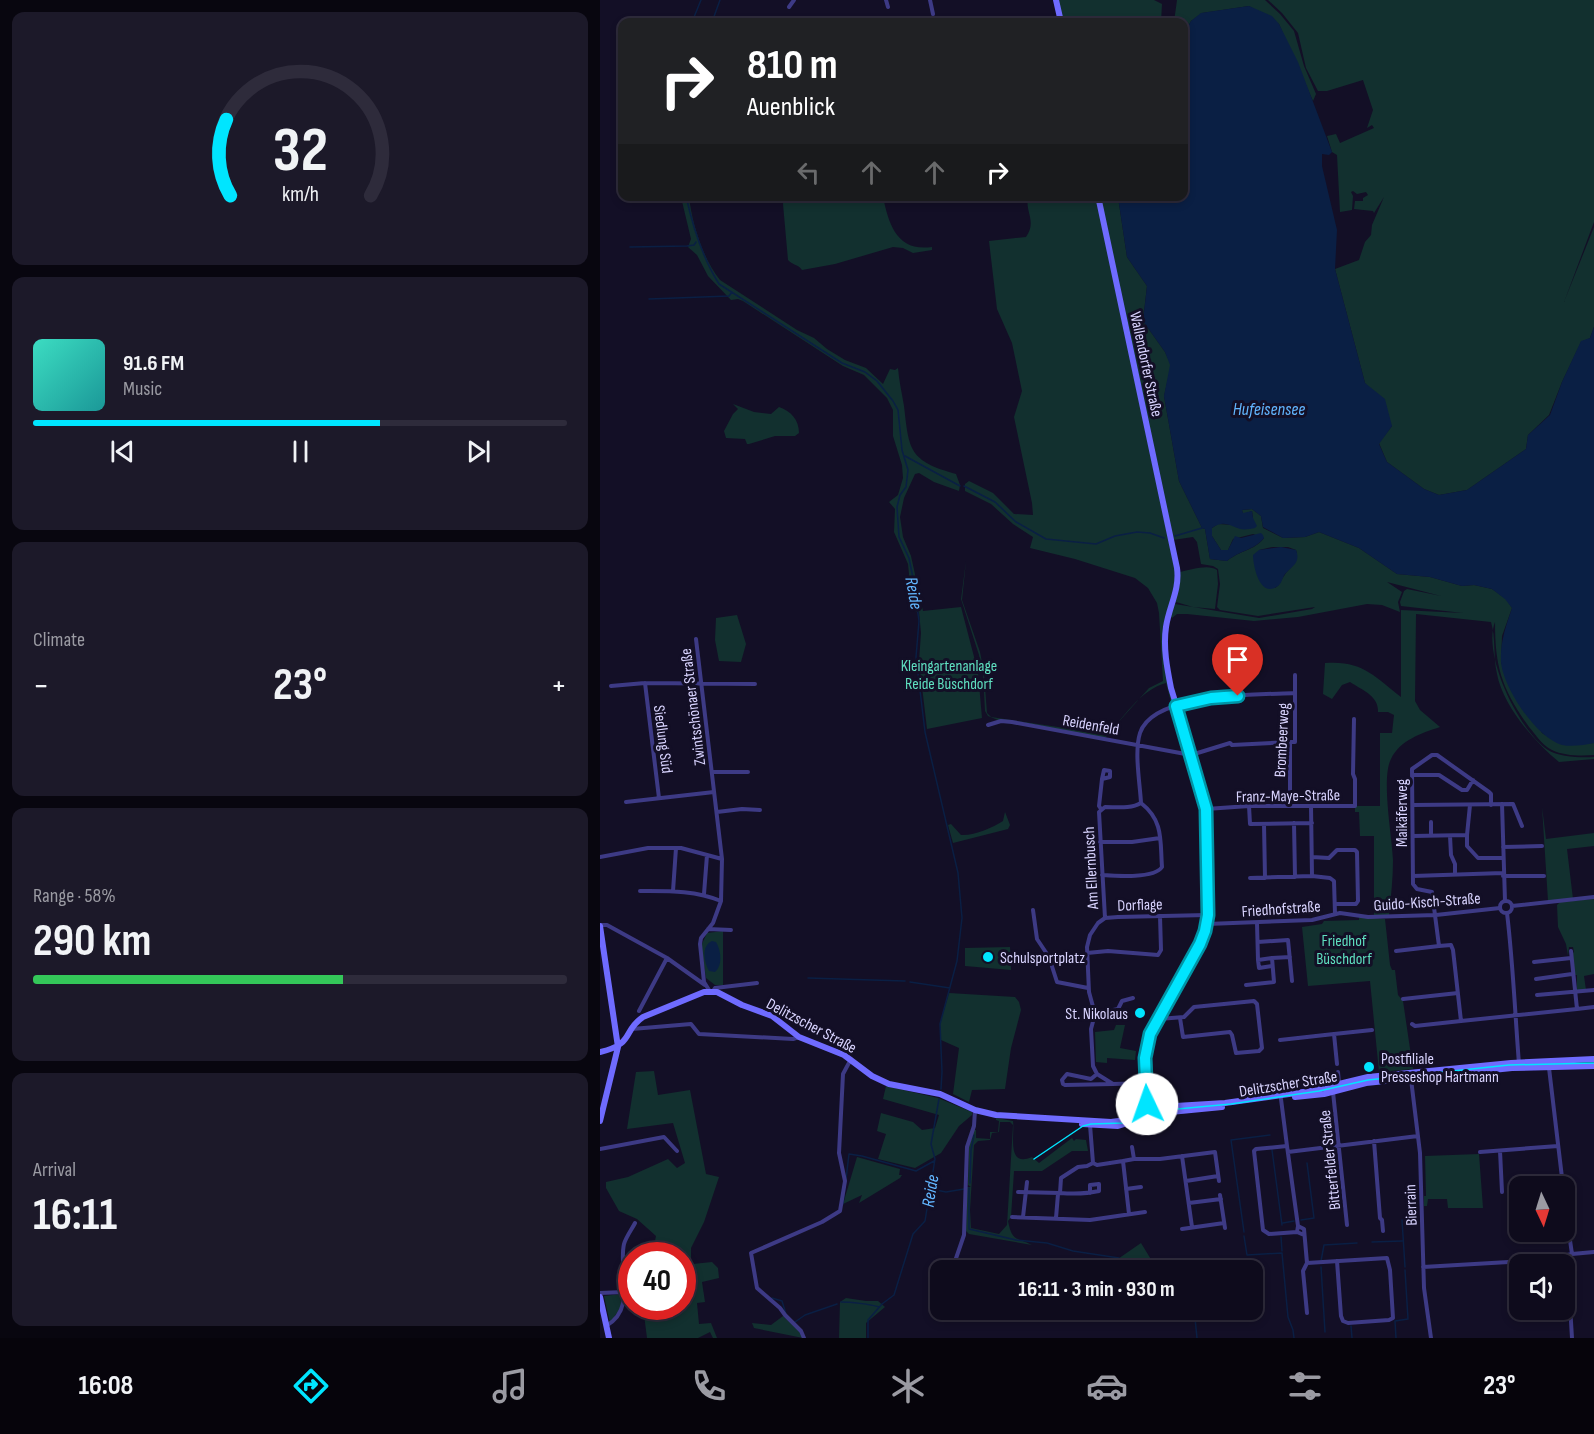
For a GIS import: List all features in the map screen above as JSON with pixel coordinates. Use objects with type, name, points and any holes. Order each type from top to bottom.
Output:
[{"type":"main road","points":[[1056,0],[1060,18]]},
{"type":"main road","name":"Wallendorfer Straße","points":[[1099,201],[1178,582],[1165,635],[1167,671],[1206,809],[1207,924],[1196,952],[1158,1019],[1146,1046],[1149,1110]]},
{"type":"main road","points":[[600,925],[618,1047],[600,1121]]},
{"type":"main road","points":[[600,1052],[618,1047],[636,1022],[643,1017],[709,989]]},
{"type":"main road","name":"Delitzscher Straße","points":[[709,989],[772,1016],[799,1037],[833,1049],[883,1082],[940,1094],[975,1110],[1006,1116],[1090,1123],[1120,1122],[1159,1107],[1234,1102],[1338,1089]]},
{"type":"main road","name":"Delitzscher Straße","points":[[1149,1110],[1281,1099],[1338,1089],[1368,1077],[1411,1076],[1594,1059]]},
{"type":"main road","name":"Delitzscher Straße","points":[[1549,1064],[1594,1066]]},
{"type":"main road","points":[[600,1295],[609,1338]]},
{"type":"street","points":[[789,7],[794,0]]},
{"type":"street","points":[[886,0],[888,7]]},
{"type":"street","points":[[930,0],[933,15]]},
{"type":"street","name":"Zwintschönaer Straße","points":[[696,639],[722,859],[721,901],[700,944],[709,989]]},
{"type":"street","name":"Brombeerweg","points":[[1290,806],[1290,742],[1295,742],[1295,675]]},
{"type":"street","name":"Siedlung Süd","points":[[645,683],[659,798]]},
{"type":"street","name":"Siedlung Süd","points":[[611,686],[645,683],[755,684]]},
{"type":"street","points":[[1102,875],[1157,873],[1162,867],[1160,838],[1155,815],[1141,803],[1138,744],[1141,732],[1153,715],[1176,706],[1211,698],[1295,693]]},
{"type":"street","name":"Franz-Maye-Straße","points":[[1206,809],[1249,806],[1355,806],[1353,719]]},
{"type":"street","name":"Reidenfeld","points":[[988,725],[1006,721],[1191,755]]},
{"type":"street","points":[[1191,755],[1230,743],[1232,746],[1290,742]]},
{"type":"street","name":"Maikäferweg","points":[[1413,876],[1412,769],[1432,754],[1437,755],[1489,792],[1491,804]]},
{"type":"street","name":"Zwintschönaer Straße","points":[[712,772],[748,772]]},
{"type":"street","points":[[1412,775],[1439,775],[1462,790],[1467,790],[1473,780]]},
{"type":"street","points":[[1101,809],[1099,806],[1102,778]]},
{"type":"street","name":"Siedlung Süd","points":[[626,802],[714,792]]},
{"type":"street","name":"Am Ellernbusch","points":[[1105,918],[1099,812],[1101,809],[1137,806],[1141,803]]},
{"type":"street","points":[[1502,804],[1505,901]]},
{"type":"street","points":[[1413,806],[1513,804],[1522,826]]},
{"type":"street","points":[[1470,805],[1467,846],[1478,858],[1503,858]]},
{"type":"street","points":[[1249,806],[1249,823],[1312,823]]},
{"type":"street","points":[[1311,806],[1312,876]]},
{"type":"street","points":[[717,812],[742,809],[760,810]]},
{"type":"street","points":[[1431,822],[1431,836]]},
{"type":"street","points":[[1294,823],[1295,877]]},
{"type":"street","points":[[1264,824],[1264,878]]},
{"type":"street","points":[[1413,836],[1467,835]]},
{"type":"street","points":[[1450,836],[1450,855],[1455,864],[1455,875]]},
{"type":"street","points":[[1100,842],[1132,842],[1160,838]]},
{"type":"street","points":[[1503,847],[1542,846]]},
{"type":"street","points":[[600,857],[648,848],[676,848],[722,859]]},
{"type":"street","points":[[673,891],[676,848]]},
{"type":"street","points":[[1312,858],[1329,858],[1337,850],[1357,852],[1358,901],[1356,904],[1335,904]]},
{"type":"street","points":[[704,894],[707,855]]},
{"type":"street","points":[[1439,946],[1432,892],[1417,889],[1413,884],[1413,876],[1503,874],[1544,876]]},
{"type":"street","points":[[1250,878],[1312,876],[1330,878],[1334,881],[1335,914]]},
{"type":"street","points":[[640,891],[704,894],[721,901]]},
{"type":"street","points":[[1519,1065],[1507,913],[1512,910],[1512,906],[1594,897]]},
{"type":"street","name":"Guido-Kisch-Straße","points":[[1500,908],[1505,901],[1509,901],[1512,906]]},
{"type":"street","name":"Guido-Kisch-Straße","points":[[1356,915],[1374,917],[1436,915],[1500,908]]},
{"type":"street","name":"Guido-Kisch-Straße","points":[[1500,908],[1507,913]]},
{"type":"street","points":[[1033,910],[1037,939],[1049,957],[1057,982],[1062,985],[1088,988]]},
{"type":"street","name":"Friedhofstraße","points":[[1207,924],[1312,920],[1335,914],[1356,915]]},
{"type":"street","name":"Dorflage","points":[[1097,1074],[1093,1066],[1092,1024],[1095,1014],[1088,988],[1087,953],[1087,942],[1093,929],[1105,918],[1208,915]]},
{"type":"street","points":[[1087,953],[1108,951],[1158,955],[1161,950],[1160,916]]},
{"type":"street","points":[[1257,923],[1259,968],[1272,966]]},
{"type":"street","points":[[600,925],[607,925],[667,958],[709,989],[757,983]]},
{"type":"street","points":[[708,929],[731,930]]},
{"type":"street","points":[[1258,942],[1288,940],[1292,981]]},
{"type":"street","points":[[1396,951],[1451,945],[1454,950],[1461,1021]]},
{"type":"street","points":[[1571,951],[1577,1009]]},
{"type":"street","points":[[1258,960],[1290,957]]},
{"type":"street","points":[[639,1011],[667,958]]},
{"type":"street","points":[[1246,985],[1274,982],[1272,958]]},
{"type":"street","points":[[1534,962],[1571,958]]},
{"type":"street","points":[[1536,979],[1572,974]]},
{"type":"street","points":[[1537,995],[1594,990]]},
{"type":"street","points":[[1403,999],[1458,993]]},
{"type":"street","points":[[1095,1014],[1118,1009],[1122,1001],[1133,998]]},
{"type":"street","points":[[1158,1019],[1186,1016],[1194,1007],[1256,1001],[1262,1048],[1258,1051],[1236,1053],[1230,1032],[1183,1037],[1180,1018]]},
{"type":"street","points":[[1412,1024],[1415,1026],[1594,1007]]},
{"type":"street","points":[[632,1029],[691,1024],[699,1034],[793,1039],[799,1037]]},
{"type":"street","points":[[1280,1040],[1372,1030]]},
{"type":"street","points":[[1334,1034],[1337,1064]]},
{"type":"street","points":[[804,1338],[801,1331],[784,1316],[780,1308],[757,1288],[751,1253],[822,1222],[840,1211],[845,1181],[839,1153],[843,1074],[851,1059]]},
{"type":"street","points":[[1549,1064],[1562,1176]]},
{"type":"street","name":"Bitterfelder Straße","points":[[1338,1072],[1340,1146],[1347,1226]]},
{"type":"street","points":[[1113,1084],[1097,1074],[1091,1079],[1067,1074],[1062,1082],[1065,1085],[1113,1084],[1146,1083]]},
{"type":"street","name":"Bierrain","points":[[1411,1076],[1418,1136],[1424,1267],[1431,1338]]},
{"type":"street","points":[[1281,1099],[1297,1229],[1304,1235],[1307,1263],[1303,1271],[1307,1313]]},
{"type":"street","points":[[955,1260],[964,1235],[967,1143],[974,1126],[975,1110]]},
{"type":"street","points":[[1090,1123],[1093,1163]]},
{"type":"street","points":[[600,1149],[671,1136]]},
{"type":"street","points":[[1288,1152],[1418,1136]]},
{"type":"street","points":[[664,1137],[677,1151]]},
{"type":"street","points":[[1374,1141],[1383,1231]]},
{"type":"street","points":[[1287,1146],[1254,1151],[1264,1232],[1269,1234],[1297,1229]]},
{"type":"street","points":[[1479,1152],[1558,1146]]},
{"type":"street","points":[[1132,1147],[1134,1159]]},
{"type":"street","points":[[1500,1151],[1502,1192]]},
{"type":"street","points":[[1056,1218],[1061,1178],[1078,1167],[1093,1163],[1097,1165],[1134,1159],[1160,1159],[1215,1152],[1218,1179],[1186,1181]]},
{"type":"street","points":[[1182,1156],[1192,1227]]},
{"type":"street","points":[[1123,1161],[1129,1214]]},
{"type":"street","points":[[1023,1217],[1027,1182]]},
{"type":"street","points":[[1126,1189],[1141,1186]]},
{"type":"street","points":[[1018,1192],[1090,1193]]},
{"type":"street","points":[[1182,1229],[1225,1226],[1221,1197],[1189,1203]]},
{"type":"street","points":[[1012,1218],[1090,1220],[1145,1212]]},
{"type":"street","points":[[625,1242],[635,1223]]},
{"type":"street","points":[[1575,1254],[1594,1252]]},
{"type":"street","points":[[1307,1263],[1378,1259],[1388,1268],[1393,1318],[1348,1323],[1343,1321],[1337,1262]]},
{"type":"street","points":[[1424,1267],[1509,1262]]},
{"type":"street","points":[[600,1295],[618,1293]]},
{"type":"street","points":[[606,1326],[618,1314]]},
{"type":"street","points":[[1571,1320],[1572,1338]]},
{"type":"green space","points":[[1058,0],[1154,0],[1162,4],[1161,18],[1062,18]]},
{"type":"green space","points":[[1177,0],[1265,0],[1294,31],[1304,66],[1316,94],[1313,101],[1279,24],[1249,6],[1202,13],[1191,21],[1188,27],[1188,18],[1175,18]]},
{"type":"green space","points":[[1268,0],[1594,0],[1594,222],[1564,302],[1594,227],[1594,327],[1590,338],[1581,342],[1549,415],[1528,435],[1526,449],[1467,490],[1439,495],[1424,489],[1387,462],[1379,443],[1392,426],[1365,383],[1335,269],[1359,260],[1365,242],[1371,235],[1372,225],[1384,197],[1374,213],[1354,209],[1355,201],[1363,201],[1363,198],[1368,195],[1366,192],[1357,194],[1353,191],[1351,192],[1352,210],[1340,212],[1337,155],[1332,152],[1327,136],[1336,134],[1340,143],[1374,128],[1372,125],[1367,128],[1373,110],[1363,80],[1327,91],[1318,91],[1306,68],[1298,33]]},
{"type":"green space","name":"Kleingartenanlage Reide Büschdorf","points":[[682,201],[690,201],[699,240],[708,262],[720,280],[797,330],[814,338],[845,360],[866,368],[883,384],[890,369],[898,368],[908,433],[914,452],[929,464],[956,474],[960,485],[959,491],[934,482],[919,473],[915,474],[904,498],[900,517],[903,537],[911,556],[923,611],[961,607],[978,672],[982,718],[927,729],[919,661],[921,633],[919,612],[916,612],[910,602],[907,585],[908,564],[894,532],[895,509],[889,502],[898,495],[903,478],[902,465],[893,436],[893,410],[887,398],[864,375],[843,366],[743,301],[731,300],[708,276],[697,255],[688,247],[691,239]]},
{"type":"green space","points":[[783,201],[884,201],[892,226],[903,241],[910,245],[932,247],[932,250],[913,253],[903,248],[893,247],[835,264],[802,270],[788,260]]},
{"type":"green space","points":[[1028,201],[1097,201],[1175,571],[1176,584],[1164,628],[1172,706],[1166,683],[1148,692],[1139,700],[1149,688],[1163,681],[1159,613],[1157,603],[1148,588],[1135,578],[1030,548],[1033,537],[1013,524],[991,504],[965,491],[965,484],[969,481],[993,493],[1014,514],[1033,515],[1014,417],[1022,391],[1012,343],[997,309],[989,241],[1026,237],[1031,226]]},
{"type":"green space","points":[[1101,201],[1119,201],[1127,257],[1147,286],[1143,321],[1165,352],[1171,365],[1164,396],[1179,481],[1202,528],[1205,529],[1210,559],[1227,561],[1256,546],[1264,538],[1253,534],[1233,539],[1228,550],[1221,550],[1212,536],[1212,528],[1218,524],[1234,525],[1253,518],[1252,511],[1243,514],[1242,510],[1252,509],[1261,516],[1263,528],[1283,538],[1305,537],[1319,532],[1359,548],[1397,574],[1430,577],[1462,586],[1474,585],[1492,589],[1506,599],[1512,608],[1502,636],[1501,663],[1542,733],[1563,745],[1594,743],[1594,755],[1567,754],[1552,750],[1542,743],[1529,727],[1512,701],[1502,678],[1495,622],[1493,632],[1491,622],[1416,614],[1415,701],[1420,710],[1440,727],[1406,742],[1391,759],[1387,779],[1393,860],[1389,915],[1374,917],[1374,836],[1360,836],[1359,812],[1355,812],[1355,806],[1380,806],[1380,733],[1392,733],[1394,715],[1388,712],[1378,712],[1378,706],[1373,698],[1350,682],[1342,685],[1332,699],[1323,694],[1325,663],[1349,664],[1367,671],[1401,697],[1401,610],[1463,613],[1401,606],[1400,602],[1407,589],[1441,596],[1387,582],[1402,592],[1398,602],[1400,612],[1382,605],[1367,604],[1298,617],[1254,621],[1187,614],[1177,614],[1172,618],[1170,616],[1180,572],[1205,567],[1217,570],[1215,609],[1193,607],[1259,618],[1315,607],[1258,616],[1220,610],[1217,607],[1220,584],[1218,569],[1201,564],[1197,542],[1193,537],[1173,540]],"holes":[[[1272,547],[1288,547],[1296,550],[1297,559],[1275,588],[1259,550]]]},
{"type":"green space","points":[[733,404],[754,412],[771,414],[779,407],[796,420],[799,433],[795,436],[775,436],[749,444],[745,439],[726,438],[724,431],[738,409]]},
{"type":"green space","points":[[966,561],[962,600],[980,652],[984,673],[987,713],[991,717],[1058,727],[1106,736],[1117,723],[1105,738],[1011,720],[998,720],[988,716],[985,711],[983,674],[979,655],[961,599]]},
{"type":"green space","points":[[737,615],[746,644],[741,662],[719,661],[715,640],[716,618]]},
{"type":"green space","points":[[1495,658],[1498,672],[1515,710],[1537,740],[1548,750],[1558,754],[1594,757],[1594,759],[1559,762],[1540,744],[1521,722],[1506,698],[1500,686]]},
{"type":"green space","points":[[1542,807],[1546,839],[1594,833],[1594,846],[1567,849],[1573,899],[1548,901]]},
{"type":"green space","points":[[1005,812],[1010,825],[1008,829],[953,843],[948,825],[951,824],[961,835],[972,834],[1003,821]]},
{"type":"green space","points":[[1594,899],[1594,974],[1584,976],[1586,990],[1577,991],[1577,975],[1574,975],[1571,955],[1574,952],[1573,947],[1569,947],[1568,956],[1566,944],[1558,927],[1557,905],[1560,902]]},
{"type":"green space","name":"Friedhof Büschdorf","points":[[1359,917],[1385,919],[1390,965],[1392,970],[1395,970],[1398,995],[1403,1001],[1413,1069],[1379,1072],[1370,981],[1308,986],[1302,927],[1322,924],[1324,921],[1359,920]]},
{"type":"green space","points":[[723,931],[723,985],[715,985],[706,978],[701,946],[707,933]]},
{"type":"green space","name":"Schulsportplatz","points":[[1010,947],[1011,970],[965,966],[965,948]]},
{"type":"green space","points":[[949,993],[1015,997],[1019,1002],[1021,1010],[1011,1048],[1005,1089],[972,1090],[969,1102],[953,1094],[959,1048],[941,1040],[940,1024]]},
{"type":"green space","points":[[1116,1025],[1125,1025],[1120,1048],[1136,1051],[1135,1060],[1107,1058],[1107,1063],[1096,1062],[1095,1032],[1114,1030]]},
{"type":"green space","points":[[654,1071],[658,1095],[690,1090],[706,1174],[719,1177],[704,1222],[694,1242],[655,1242],[656,1236],[637,1219],[619,1211],[606,1188],[606,1182],[628,1177],[668,1159],[677,1168],[685,1163],[673,1123],[627,1129],[636,1072]]},
{"type":"green space","points":[[886,1086],[938,1098],[972,1112],[972,1115],[959,1126],[941,1153],[915,1168],[878,1159],[886,1134],[877,1131],[881,1113],[913,1122],[922,1130],[935,1128],[939,1115],[883,1099]]},
{"type":"green space","points":[[996,1118],[1013,1121],[1013,1141],[1013,1148],[1018,1158],[1032,1157],[1039,1163],[1072,1138],[1074,1141],[1076,1139],[1086,1140],[1088,1151],[1072,1151],[1042,1171],[1014,1171],[1009,1227],[1015,1238],[1032,1245],[969,1234],[966,1231],[967,1187],[971,1187],[968,1185],[969,1147],[974,1130],[976,1130],[976,1138],[990,1139],[990,1132],[998,1132],[999,1121]],"holes":[[[1000,1122],[1010,1122],[1013,1125],[1007,1225],[999,1234],[971,1228],[974,1145],[978,1141],[990,1140],[992,1133],[999,1132]]]},
{"type":"green space","points":[[1479,1154],[1483,1208],[1448,1208],[1447,1199],[1428,1199],[1427,1206],[1424,1206],[1425,1156]]},
{"type":"green space","points":[[857,1157],[900,1169],[899,1175],[902,1175],[859,1203],[862,1195],[843,1204]]},
{"type":"green space","points":[[1141,1243],[1151,1260],[1116,1260]]},
{"type":"green space","points":[[712,1262],[718,1268],[719,1278],[702,1282],[705,1302],[697,1303],[699,1324],[711,1323],[717,1338],[713,1338],[710,1332],[698,1338],[647,1338],[645,1320],[696,1320],[696,1264]]},
{"type":"green space","points":[[618,1294],[618,1311],[610,1323],[604,1296]]},
{"type":"green space","points":[[846,1298],[878,1301],[885,1307],[866,1323],[866,1338],[839,1338],[840,1302]]},
{"type":"green space","points":[[783,1316],[800,1332],[803,1338],[754,1328],[752,1323],[771,1325]]},
{"type":"water","name":"Hufeisensee","points":[[1249,6],[1272,16],[1279,24],[1298,62],[1332,152],[1329,155],[1322,154],[1322,166],[1337,230],[1335,269],[1365,383],[1385,399],[1392,426],[1379,444],[1387,462],[1424,489],[1439,495],[1467,490],[1526,449],[1528,435],[1550,415],[1581,341],[1590,338],[1594,327],[1594,743],[1570,746],[1552,740],[1532,722],[1514,697],[1501,662],[1502,641],[1512,608],[1492,589],[1474,585],[1462,586],[1430,577],[1397,574],[1359,548],[1319,532],[1305,537],[1283,538],[1263,527],[1261,516],[1252,509],[1242,510],[1243,513],[1252,511],[1257,526],[1255,528],[1242,529],[1219,524],[1212,528],[1212,536],[1221,550],[1228,550],[1235,536],[1241,538],[1261,533],[1264,538],[1255,546],[1227,561],[1210,559],[1205,529],[1202,528],[1179,481],[1164,396],[1170,365],[1165,352],[1143,321],[1147,286],[1127,257],[1119,201],[1188,201],[1188,27],[1201,13]]},
{"type":"water","points":[[1281,547],[1296,550],[1297,561],[1278,586],[1272,589],[1266,588],[1259,580],[1253,555],[1259,550]]},
{"type":"water","points":[[712,941],[716,942],[720,953],[720,962],[715,972],[709,971],[705,959],[706,947]]},
{"type":"waterway","points":[[694,18],[701,0]]},
{"type":"waterway","name":"Reide","points":[[713,18],[720,0]]},
{"type":"waterway","name":"Reide","points":[[687,201],[699,242],[719,284],[842,363],[865,372],[877,381],[898,410],[902,450],[908,470],[906,487],[900,495],[897,507],[899,537],[909,558],[913,578],[919,621],[916,657],[925,732],[958,873],[962,918],[957,961],[940,1024],[941,1089]]},
{"type":"waterway","points":[[630,247],[687,246],[694,245],[696,242]]},
{"type":"waterway","points":[[649,299],[729,296],[732,292]]},
{"type":"waterway","points":[[905,456],[960,486]]},
{"type":"waterway","points":[[964,486],[995,502],[1016,522],[1046,539],[1096,544],[1115,536],[1137,532],[1150,533],[1164,538]]},
{"type":"waterway","points":[[1175,536],[1202,528]]},
{"type":"waterway","points":[[808,978],[905,981]]},
{"type":"waterway","points":[[910,982],[950,988]]},
{"type":"waterway","name":"Reide","points":[[868,1338],[868,1320],[882,1304],[894,1295],[913,1234],[925,1221],[935,1159],[931,1144],[939,1099]]},
{"type":"waterway","points":[[970,1183],[974,1135]]},
{"type":"waterway","points":[[1244,1232],[1231,1140],[1270,1135]]},
{"type":"waterway","points":[[1272,1150],[1282,1225]]},
{"type":"waterway","points":[[843,1204],[849,1154],[916,1171],[934,1161]]},
{"type":"waterway","points":[[1301,1220],[1314,1218],[1307,1163]]},
{"type":"waterway","points":[[969,1188],[969,1229],[1016,1240],[1047,1243],[1073,1251],[1119,1258]]},
{"type":"waterway","points":[[931,1189],[946,1192],[964,1189]]},
{"type":"waterway","points":[[1402,1220],[1405,1267]]},
{"type":"waterway","points":[[1283,1223],[1294,1221]]},
{"type":"waterway","points":[[1244,1236],[1247,1255],[1282,1253],[1288,1317],[1294,1338]]},
{"type":"waterway","points":[[1281,1237],[1282,1251]]},
{"type":"waterway","points":[[1372,1242],[1402,1241]]},
{"type":"waterway","points":[[1321,1261],[1324,1245],[1357,1243]]},
{"type":"waterway","points":[[1321,1267],[1325,1332]]},
{"type":"waterway","points":[[1396,1338],[1395,1321],[1408,1319],[1405,1270]]},
{"type":"waterway","points":[[772,1298],[782,1301],[786,1314]]},
{"type":"waterway","points":[[841,1302],[879,1307]]},
{"type":"waterway","points":[[795,1322],[805,1315],[837,1304]]},
{"type":"waterway","points":[[1195,1320],[1197,1338]]},
{"type":"waterway","points":[[1351,1326],[1352,1338]]},
{"type":"tram line","points":[[1034,1159],[1083,1126],[1123,1123],[1156,1111],[1231,1104],[1319,1091],[1368,1080],[1509,1065],[1594,1063]]},
{"type":"place","name":"Schulsportplatz","points":[[988,957]]},
{"type":"place","name":"St. Nikolaus","points":[[1140,1013]]},
{"type":"place","name":"Postfiliale Presseshop Hartmann","points":[[1369,1067]]},
{"type":"route","points":[[1147,1104],[1146,1046],[1150,1034],[1200,944],[1208,915],[1206,809],[1176,706],[1197,700],[1238,696]]}]
